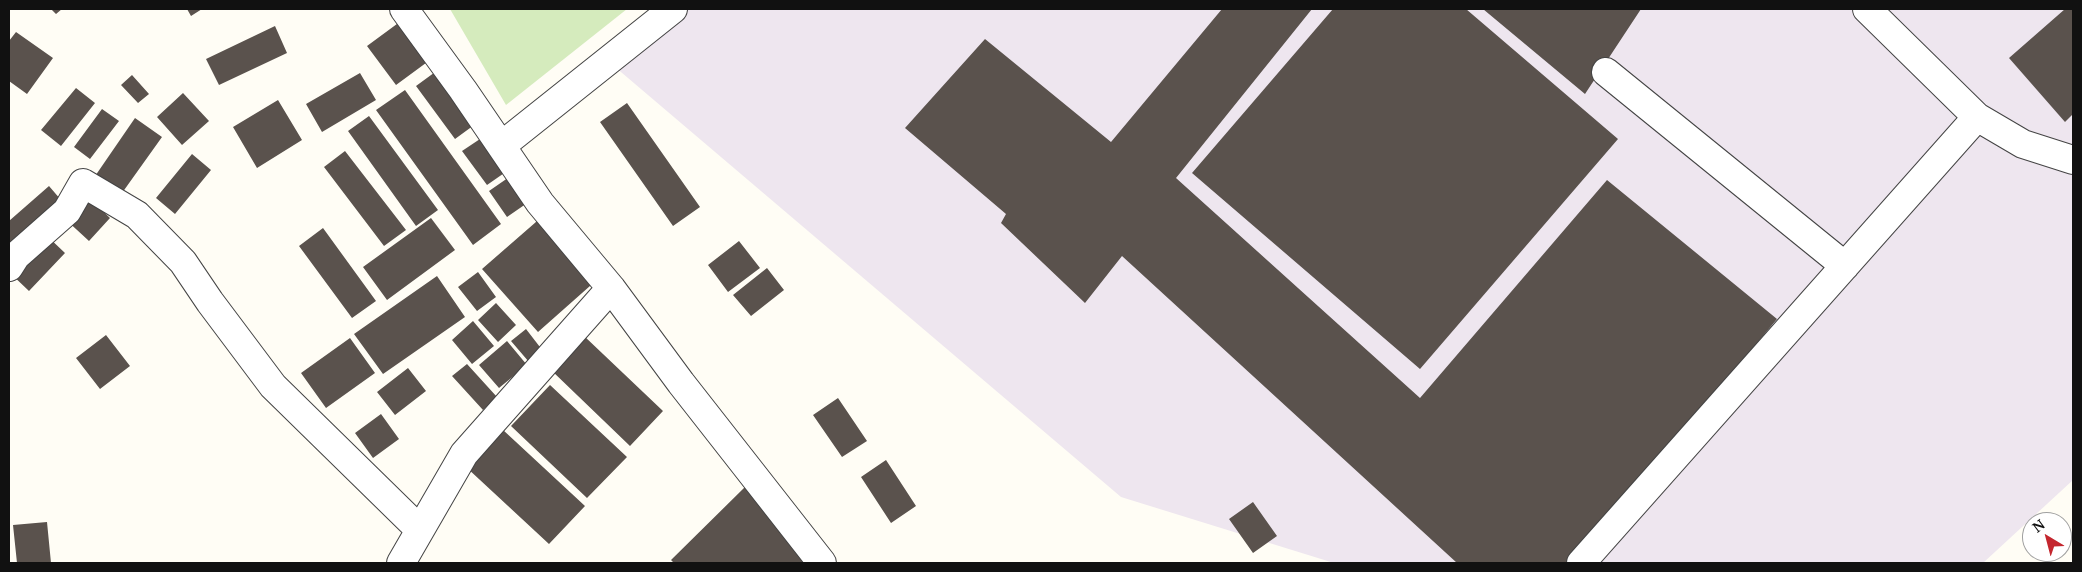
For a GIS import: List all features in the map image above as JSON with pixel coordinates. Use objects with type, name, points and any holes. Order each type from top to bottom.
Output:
[{"type":"street","points":[[404,9],[540,202],[611,288],[687,391],[822,563]]},
{"type":"street","points":[[502,146],[673,9]]},
{"type":"street","points":[[1867,9],[1977,117],[2023,144],[2073,160]]},
{"type":"street","points":[[1606,72],[1845,266]]},
{"type":"street","points":[[1581,563],[1977,117]]},
{"type":"street","points":[[9,267],[16,256],[67,211],[84,183],[137,215],[183,262],[210,302],[273,386],[420,530]]},
{"type":"street","points":[[401,563],[464,454],[611,288]]},
{"type":"shaded area","points":[[662,9],[2073,9],[2073,480],[2038,512],[2022,512],[2022,527],[1983,563],[1334,563],[1121,497],[608,61]]},
{"type":"green space","points":[[450,9],[627,9],[506,105]]},
{"type":"building","points":[[51,9],[62,9],[56,14]]},
{"type":"building","points":[[187,9],[202,9],[191,16]]},
{"type":"building","points":[[1222,9],[1312,9],[1176,178],[1420,398],[1607,180],[1777,319],[1574,563],[1457,563],[1122,256],[1085,303],[1001,223],[1006,214],[905,128],[985,39],[1111,142]]},
{"type":"building","points":[[1333,9],[1466,9],[1618,139],[1420,369],[1192,173]]},
{"type":"building","points":[[1483,9],[1641,9],[1585,94]]},
{"type":"building","points":[[2065,9],[2073,9],[2073,114],[2065,122],[2009,58]]},
{"type":"building","points":[[401,21],[430,60],[396,85],[367,46]]},
{"type":"building","points":[[275,26],[287,53],[219,85],[206,59]]},
{"type":"building","points":[[16,32],[53,58],[27,94],[9,81],[9,41]]},
{"type":"building","points":[[442,67],[481,120],[455,139],[416,86]]},
{"type":"building","points":[[360,73],[376,100],[322,132],[306,104]]},
{"type":"building","points":[[132,75],[149,94],[138,103],[121,85]]},
{"type":"building","points":[[76,88],[95,103],[61,146],[41,130]]},
{"type":"building","points":[[405,90],[501,224],[473,245],[376,110]]},
{"type":"building","points":[[183,93],[209,121],[182,145],[157,117]]},
{"type":"building","points":[[278,100],[302,140],[257,168],[233,127]]},
{"type":"building","points":[[627,103],[700,207],[673,226],[600,122]]},
{"type":"building","points":[[102,109],[119,121],[90,159],[74,147]]},
{"type":"building","points":[[369,116],[438,210],[416,226],[348,131]]},
{"type":"building","points":[[135,118],[162,137],[117,200],[91,182]]},
{"type":"building","points":[[486,135],[510,169],[487,185],[462,151]]},
{"type":"building","points":[[345,151],[406,230],[384,246],[324,167]]},
{"type":"building","points":[[192,154],[211,170],[175,214],[156,198]]},
{"type":"building","points":[[515,173],[533,199],[507,217],[489,191]]},
{"type":"building","points":[[49,186],[67,207],[16,252],[9,244],[9,221]]},
{"type":"building","points":[[86,195],[110,218],[89,241],[64,218]]},
{"type":"building","points":[[544,215],[599,278],[538,332],[482,269]]},
{"type":"building","points":[[431,218],[455,250],[387,300],[363,267]]},
{"type":"building","points":[[323,228],[376,301],[352,318],[299,246]]},
{"type":"building","points":[[45,234],[65,253],[29,291],[9,272]]},
{"type":"building","points":[[739,241],[760,268],[728,292],[708,265]]},
{"type":"building","points":[[767,268],[784,290],[751,316],[733,295]]},
{"type":"building","points":[[478,272],[496,297],[477,311],[458,287]]},
{"type":"building","points":[[437,276],[465,317],[383,374],[354,334]]},
{"type":"building","points":[[496,303],[516,325],[498,342],[478,320]]},
{"type":"building","points":[[473,321],[494,346],[472,364],[452,340]]},
{"type":"building","points":[[526,329],[543,351],[529,362],[511,341]]},
{"type":"building","points":[[106,335],[130,366],[100,389],[76,358]]},
{"type":"building","points":[[583,335],[663,411],[630,446],[551,370]]},
{"type":"building","points":[[350,338],[375,373],[326,408],[301,373]]},
{"type":"building","points":[[507,341],[527,365],[499,388],[479,365]]},
{"type":"building","points":[[467,364],[497,397],[483,410],[452,376]]},
{"type":"building","points":[[408,368],[426,391],[395,415],[377,392]]},
{"type":"building","points":[[550,385],[627,457],[587,498],[511,426]]},
{"type":"building","points":[[838,398],[867,441],[842,457],[813,415]]},
{"type":"building","points":[[381,414],[399,439],[373,458],[355,433]]},
{"type":"building","points":[[502,429],[585,506],[549,544],[466,467]]},
{"type":"building","points":[[886,460],[916,506],[891,523],[861,477]]},
{"type":"building","points":[[745,487],[820,563],[674,563],[671,560]]},
{"type":"building","points":[[1253,502],[1277,536],[1253,553],[1229,519]]},
{"type":"building","points":[[47,522],[51,563],[17,563],[13,525]]}]
